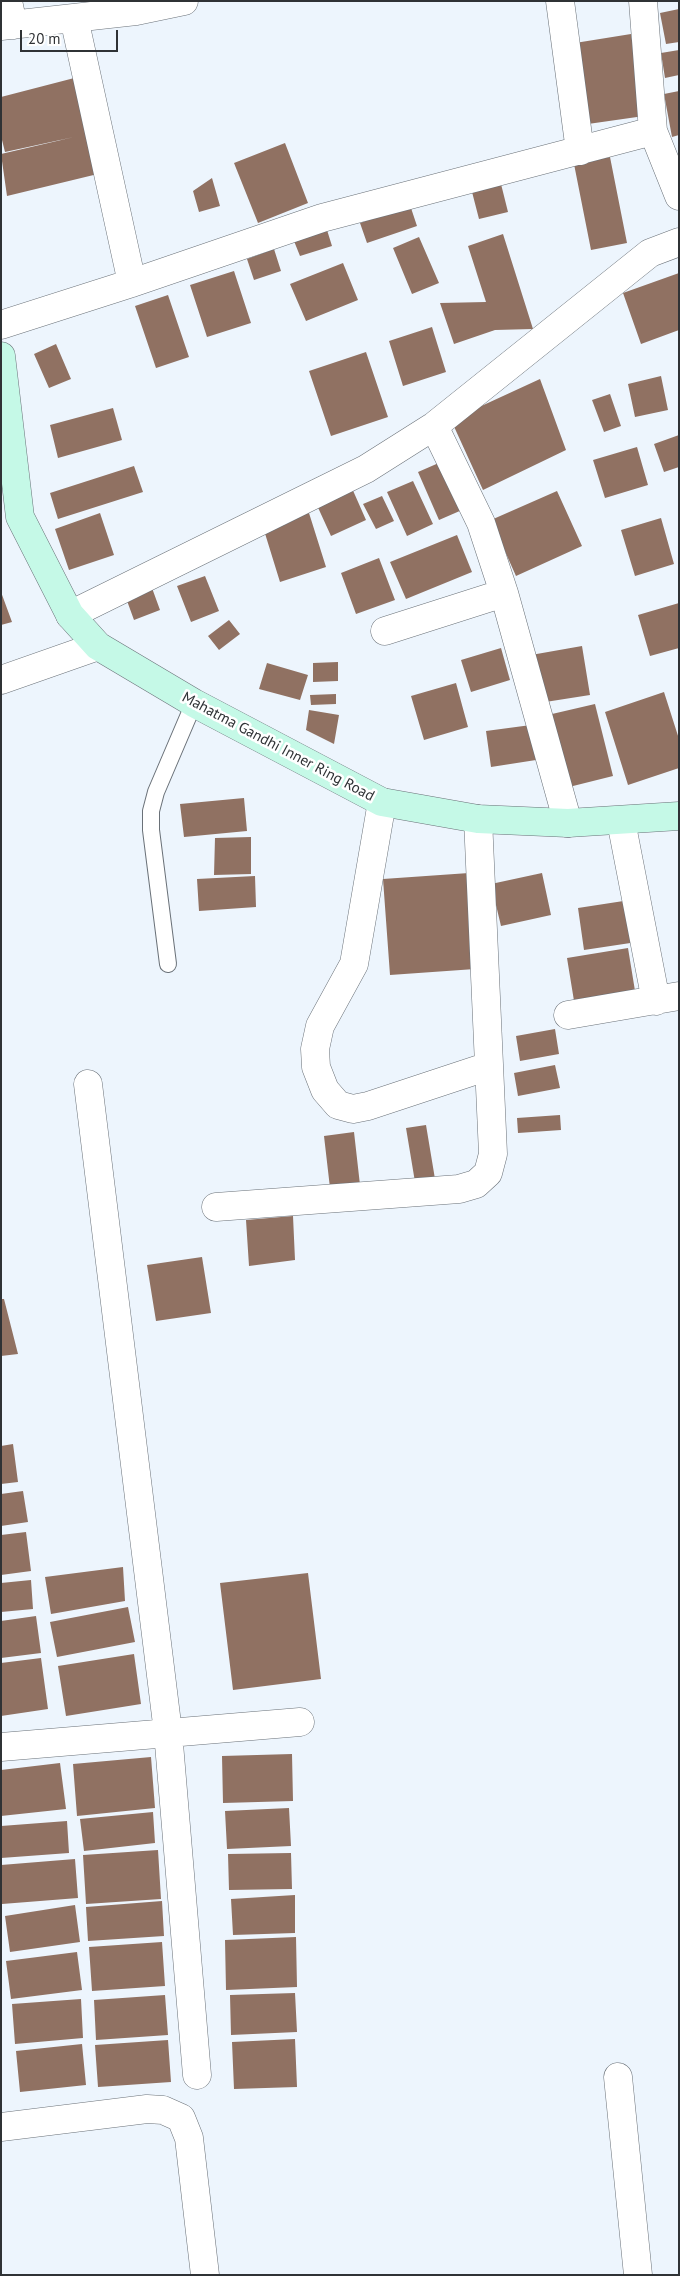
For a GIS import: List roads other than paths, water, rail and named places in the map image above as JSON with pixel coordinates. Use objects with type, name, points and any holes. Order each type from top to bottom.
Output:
[{"type":"main road","name":"Mahatma Gandhi Inner Ring Road","points":[[1,356],[8,464],[20,517],[70,616],[98,646],[194,703],[382,802],[478,819],[568,823],[679,816]]},
{"type":"street","points":[[7,18],[74,18],[136,11],[184,1]]},
{"type":"street","points":[[560,1],[580,151]]},
{"type":"street","points":[[643,1],[653,131],[679,196]]},
{"type":"street","points":[[74,18],[132,283]]},
{"type":"street","points":[[1,325],[132,283],[322,218],[653,131]]},
{"type":"street","points":[[70,616],[366,469],[434,426],[650,253],[679,242]]},
{"type":"street","points":[[434,426],[481,523],[504,592],[568,823]]},
{"type":"street","points":[[385,631],[504,592]]},
{"type":"street","points":[[1,680],[98,646]]},
{"type":"street","points":[[382,802],[354,964],[320,1026],[315,1049],[316,1067],[324,1090],[338,1105],[353,1109],[368,1106],[489,1066]]},
{"type":"street","points":[[216,1207],[459,1189],[476,1184],[488,1173],[493,1154],[478,819]]},
{"type":"street","points":[[568,1015],[667,999],[621,821]]},
{"type":"street","points":[[88,1084],[168,1732],[197,2075]]},
{"type":"street","points":[[1,1748],[300,1722]]},
{"type":"street","points":[[618,2077],[638,2275]]},
{"type":"street","points":[[1,2127],[147,2109],[163,2110],[181,2118],[189,2138],[205,2275]]},
{"type":"lane","points":[[168,964],[151,830],[151,811],[156,792],[194,703]]}]
